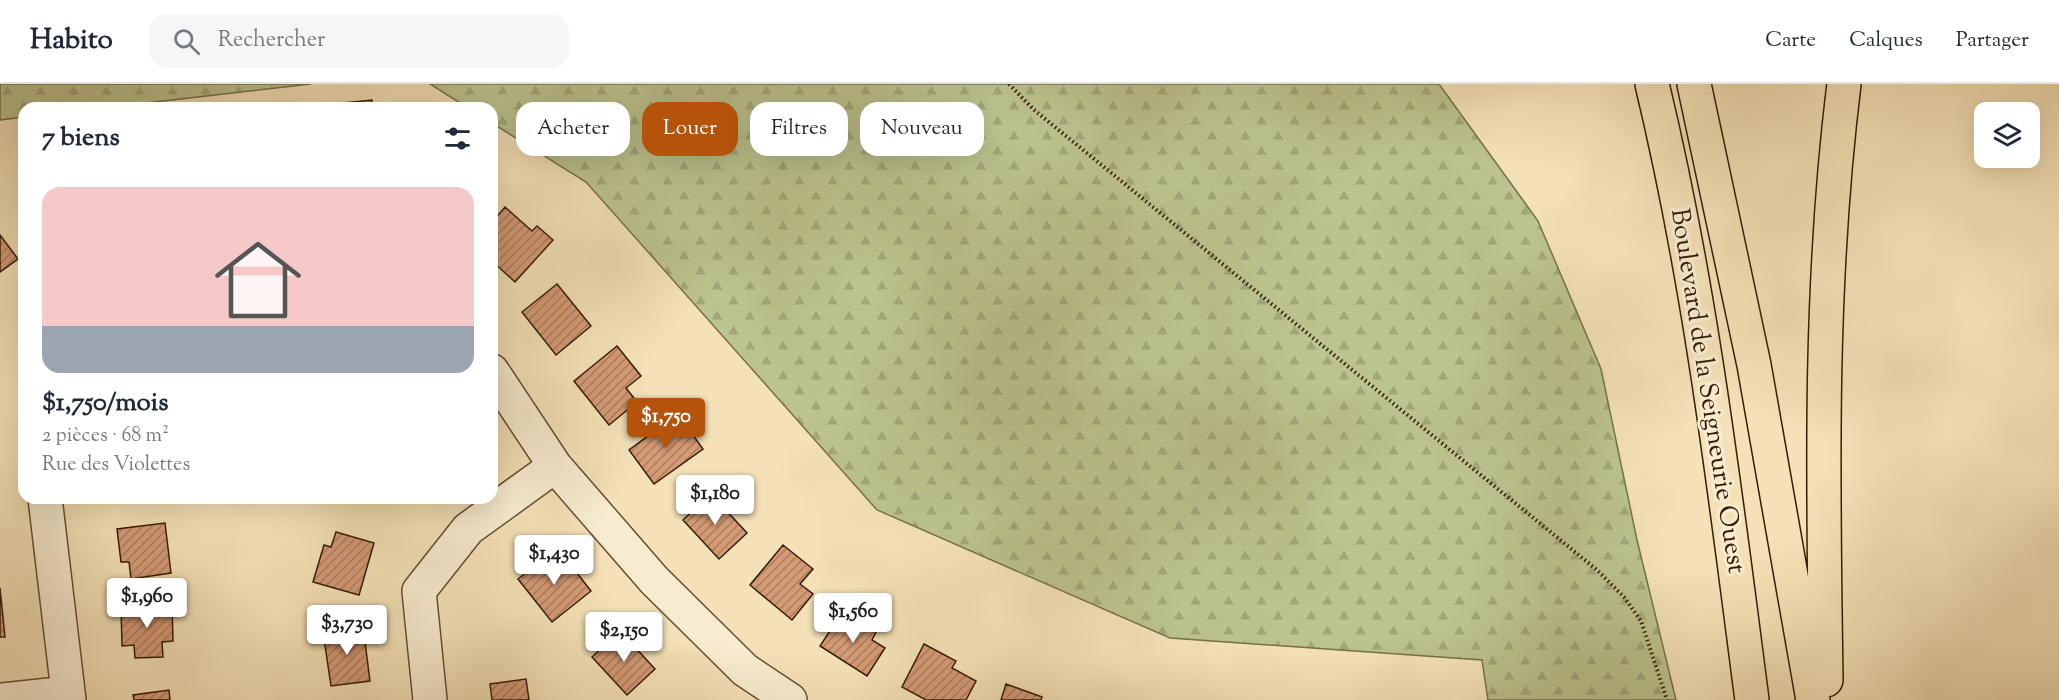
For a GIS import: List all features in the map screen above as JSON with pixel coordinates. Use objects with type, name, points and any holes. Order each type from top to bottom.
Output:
[{"type":"main road","name":"Boulevard de la Seigneurie Ouest","points":[[1652,84],[1697,297],[1722,459],[1752,700]]},
{"type":"main road","points":[[1694,84],[1754,365],[1813,700]]},
{"type":"main road","points":[[1826,700],[1822,394],[1831,206],[1844,84]]},
{"type":"street","points":[[498,380],[555,466],[654,580],[746,670],[790,700]]},
{"type":"street","points":[[430,700],[418,591],[468,529],[555,466]]},
{"type":"street","points":[[3,700],[68,697],[46,504]]},
{"type":"path","points":[[1009,84],[1033,109],[1597,570],[1624,597],[1641,621],[1667,700]]},
{"type":"green space","points":[[0,84],[311,84],[155,102],[18,102],[18,118],[0,120]]},
{"type":"green space","points":[[430,84],[1439,84],[1538,221],[1601,369],[1637,540],[1676,700],[1488,700],[1482,660],[1170,638],[877,510],[586,182],[545,156],[630,156],[630,102],[516,102],[516,138],[498,127],[498,102],[458,102]]},
{"type":"building","points":[[505,207],[532,231],[537,226],[553,240],[515,282],[498,266],[498,215]]},
{"type":"building","points":[[0,235],[18,259],[0,272]]},
{"type":"building","points":[[557,284],[591,326],[556,355],[522,312]]},
{"type":"building","points":[[617,346],[641,376],[626,388],[637,402],[609,425],[574,381]]},
{"type":"building","points":[[678,414],[703,449],[654,484],[629,450]]},
{"type":"building","points":[[711,494],[747,533],[719,559],[683,520]]},
{"type":"building","points":[[165,523],[171,573],[131,579],[129,562],[121,562],[117,529]]},
{"type":"building","points":[[336,532],[374,543],[359,595],[313,582],[324,545],[331,547]]},
{"type":"building","points":[[783,545],[813,569],[800,584],[813,594],[792,620],[750,585]]},
{"type":"building","points":[[551,553],[560,564],[566,559],[591,591],[552,622],[518,579]]},
{"type":"building","points":[[0,588],[5,637],[0,637]]},
{"type":"building","points":[[172,605],[173,641],[162,642],[163,657],[135,658],[134,645],[122,646],[121,607]]},
{"type":"building","points":[[843,611],[876,632],[872,640],[885,648],[867,676],[820,646]]},
{"type":"building","points":[[363,626],[370,681],[331,686],[323,632]]},
{"type":"building","points":[[620,631],[655,669],[627,695],[592,657]]},
{"type":"building","points":[[924,644],[956,661],[952,668],[976,681],[966,700],[926,700],[902,687]]},
{"type":"building","points":[[526,679],[529,700],[492,700],[490,684]]},
{"type":"building","points":[[1006,684],[1042,697],[1041,700],[1001,700]]},
{"type":"building","points":[[169,690],[170,700],[134,700],[133,695]]}]
